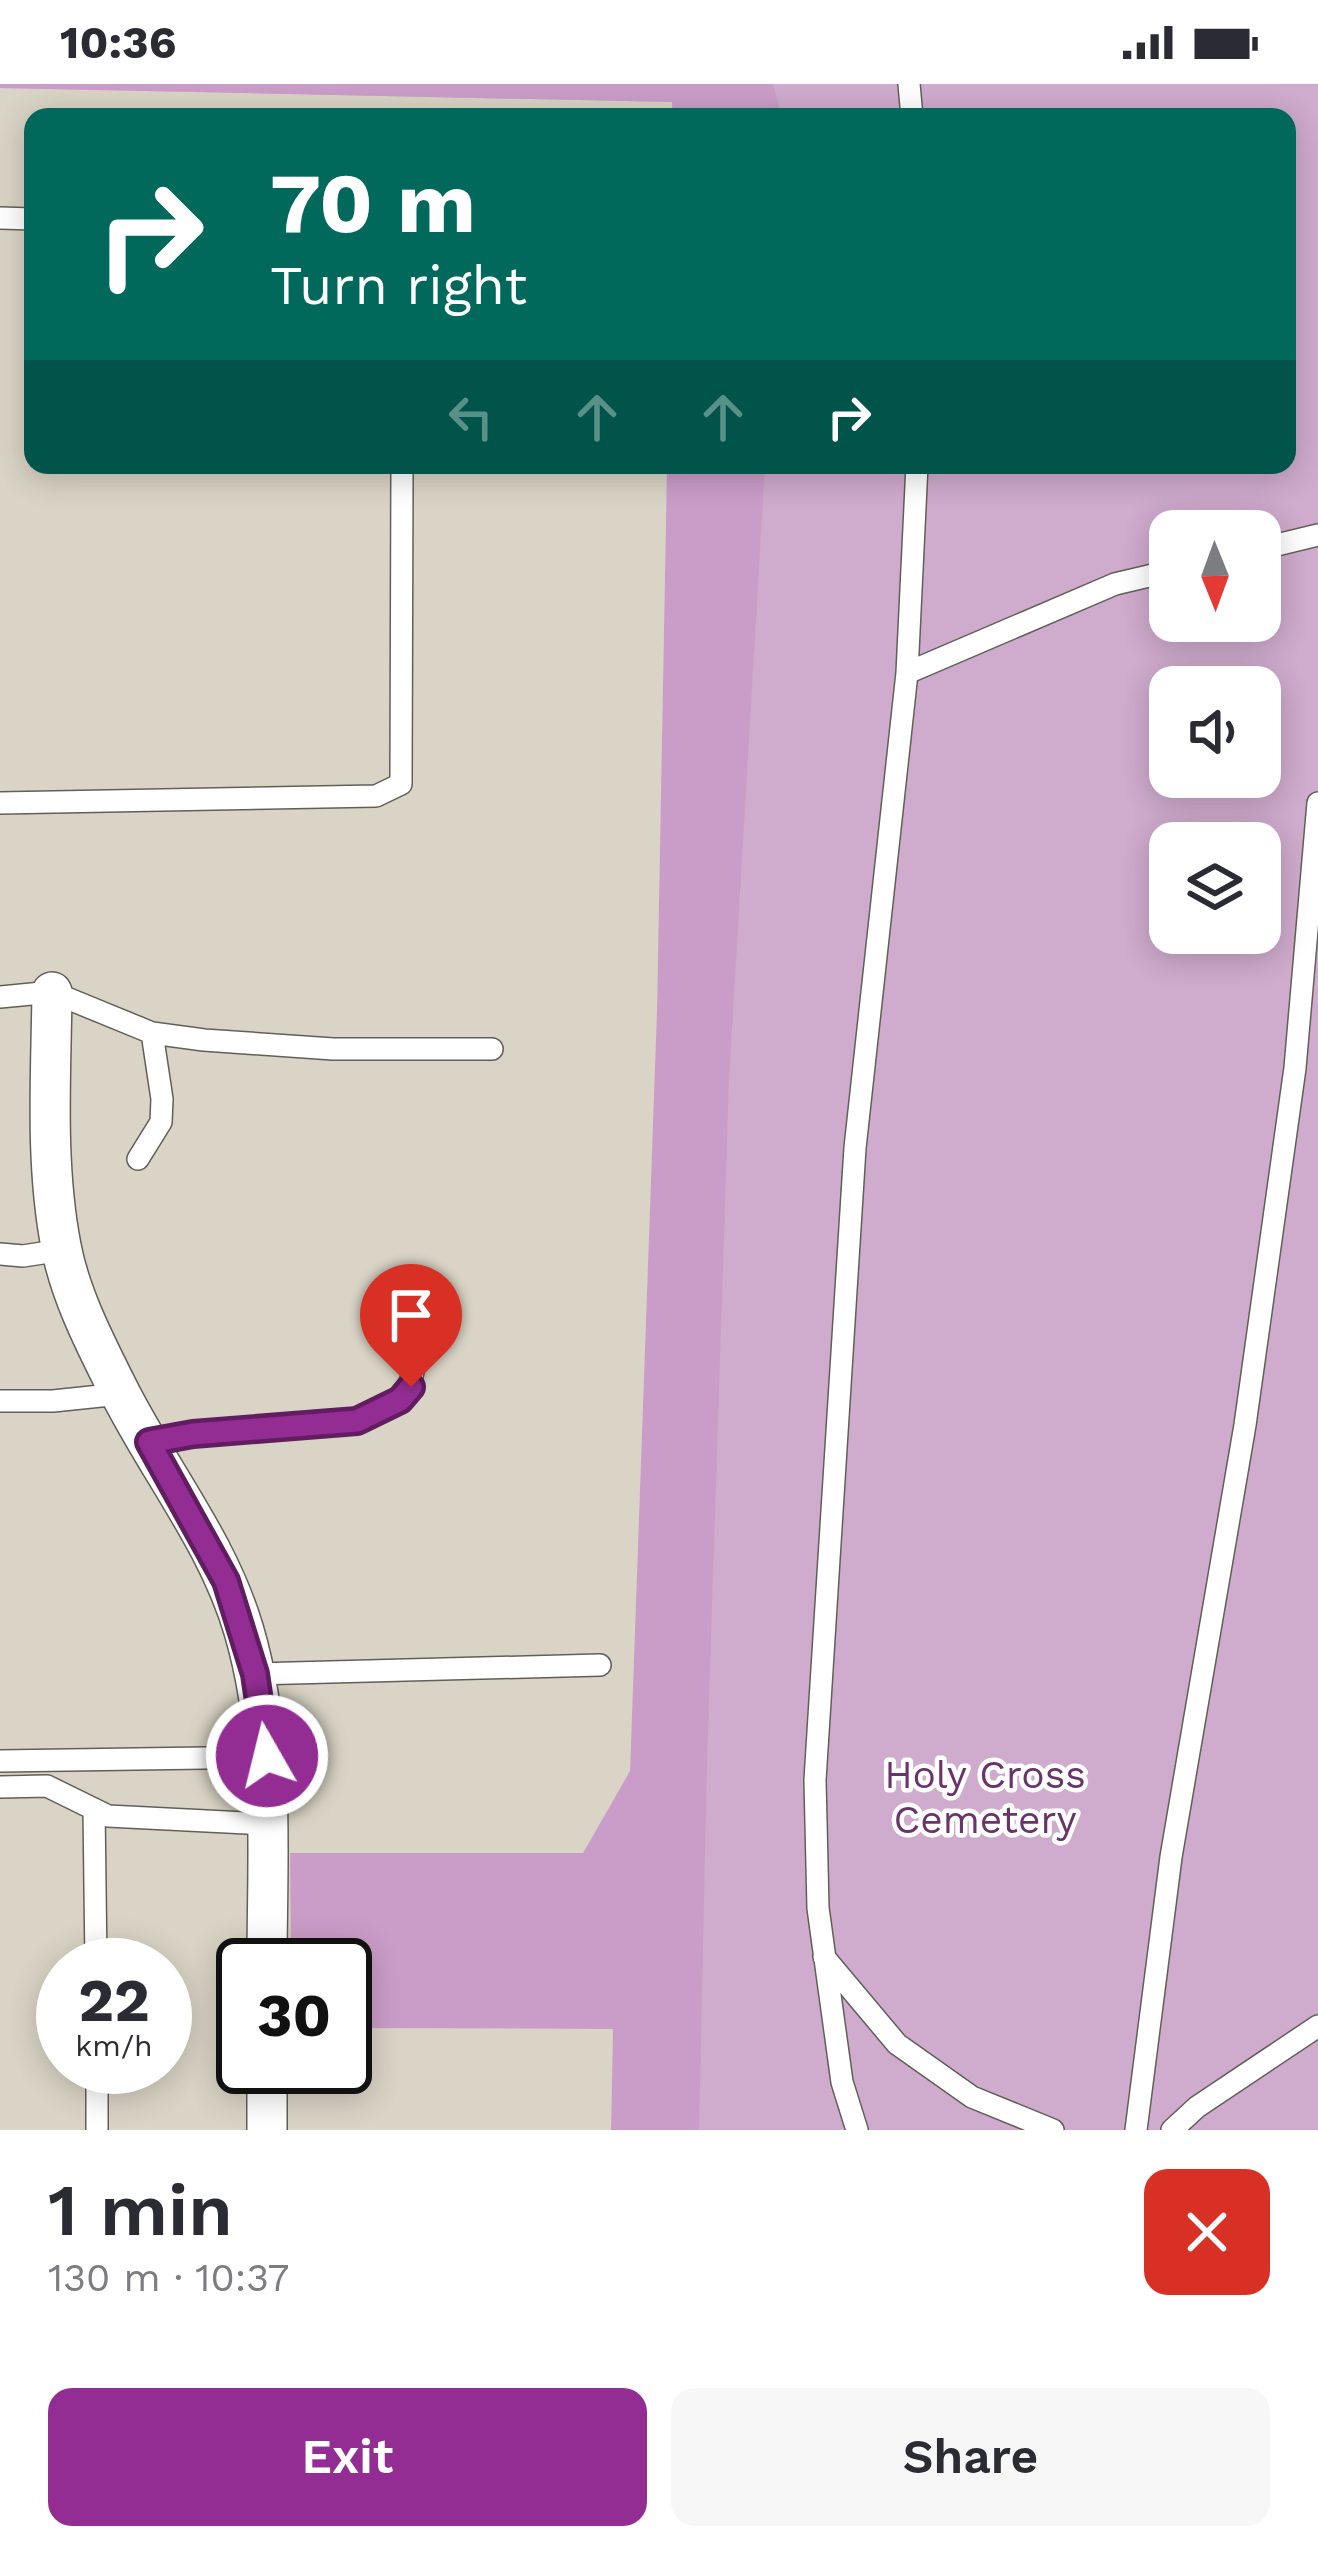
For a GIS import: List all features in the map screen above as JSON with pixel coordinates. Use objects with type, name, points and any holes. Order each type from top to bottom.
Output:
[{"type":"street","points":[[52,992],[50,1142],[62,1250],[87,1324],[120,1394],[226,1581],[255,1674],[267,1756],[267,1938]]},
{"type":"street","points":[[267,2094],[267,2130]]},
{"type":"lane","points":[[0,803],[376,796],[401,784],[402,474]]},
{"type":"lane","points":[[857,2130],[842,2082],[818,1908],[815,1780],[855,1148],[907,674],[917,474]]},
{"type":"lane","points":[[1281,544],[1318,535]]},
{"type":"lane","points":[[907,674],[1115,584],[1149,576]]},
{"type":"lane","points":[[1136,2130],[1171,1857],[1245,1424],[1292,1090],[1318,802]]},
{"type":"lane","points":[[0,997],[52,992],[152,1033],[333,1049],[492,1049]]},
{"type":"lane","points":[[139,1159],[161,1122],[152,1033]]},
{"type":"lane","points":[[0,1254],[62,1250]]},
{"type":"lane","points":[[149,1442],[357,1421],[381,1411],[411,1387],[416,1301]]},
{"type":"lane","points":[[0,1400],[53,1401],[120,1394]]},
{"type":"lane","points":[[255,1674],[600,1665]]},
{"type":"lane","points":[[0,1761],[267,1756]]},
{"type":"lane","points":[[0,1787],[47,1786],[108,1816],[268,1824]]},
{"type":"lane","points":[[94,1809],[96,1938]]},
{"type":"lane","points":[[824,1957],[896,2044],[972,2097],[1053,2130]]},
{"type":"lane","points":[[1172,2130],[1197,2107],[1318,2026]]},
{"type":"lane","points":[[97,2094],[97,2130]]},
{"type":"shaded area","points":[[0,84],[773,84],[780,108],[672,108],[672,102],[0,88]]},
{"type":"shaded area","points":[[0,88],[673,102],[673,108],[24,108],[24,474],[667,474],[657,1010],[630,1771],[583,1853],[291,1853],[291,1938],[216,1938],[216,2094],[372,2094],[372,2028],[613,2029],[611,2130],[0,2130]]},
{"type":"shaded area","points":[[667,474],[764,474],[729,1079],[699,2130],[611,2130],[613,2029],[372,2028],[372,1938],[291,1938],[290,1853],[583,1853],[630,1771],[657,1010]]},
{"type":"green space","name":"Holy Cross Cemetery","points":[[0,84],[1318,84],[1318,2130],[649,2130],[669,474],[1296,474],[1296,108],[672,108],[672,102],[0,88]]},
{"type":"route","points":[[267,1756],[255,1674],[226,1581],[149,1442],[357,1421],[400,1400],[411,1387]]}]
